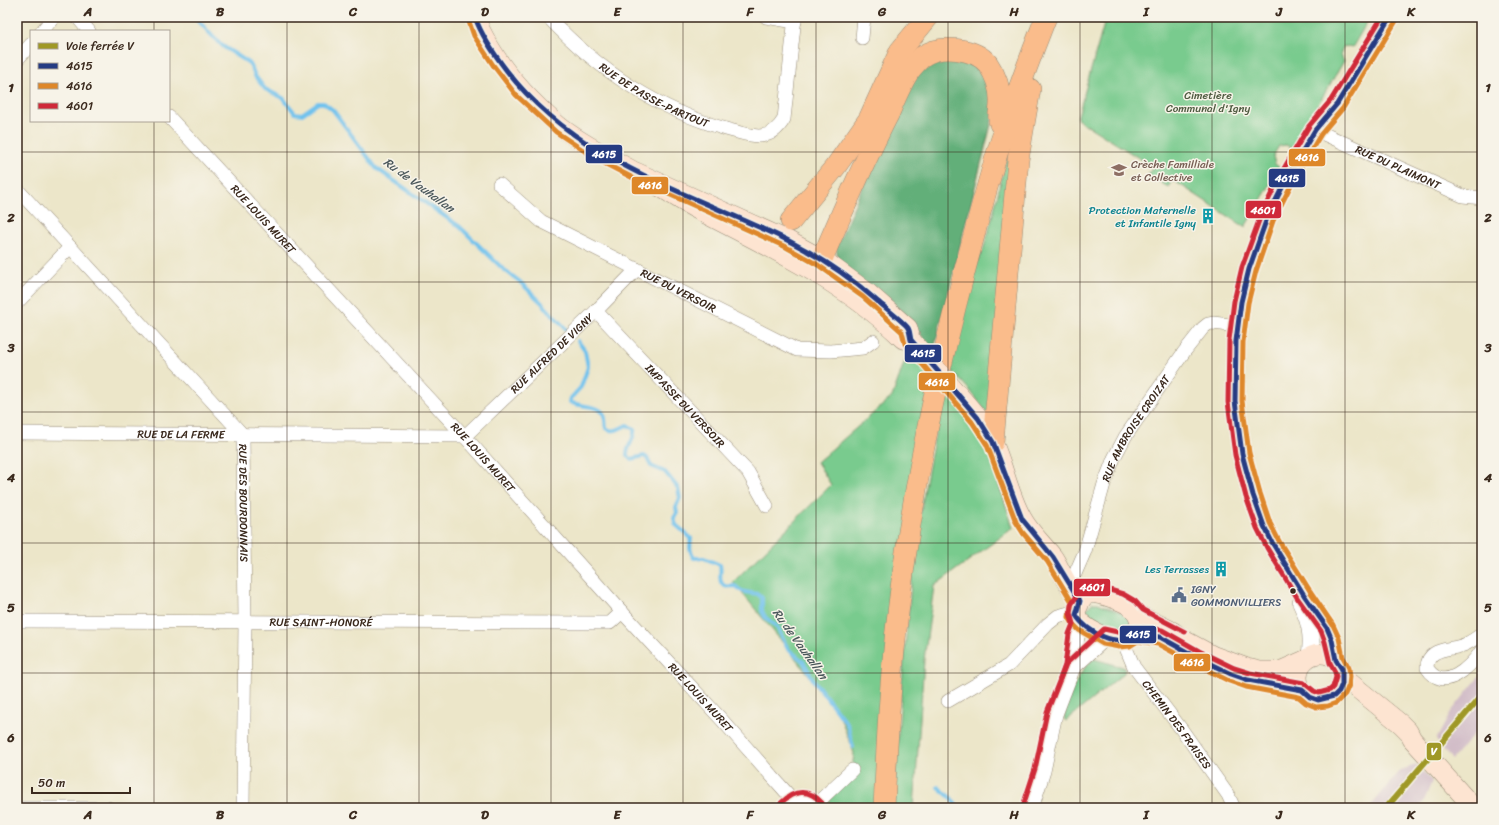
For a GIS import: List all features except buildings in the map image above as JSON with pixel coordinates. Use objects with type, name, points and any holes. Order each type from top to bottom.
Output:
[{"type":"main road","points":[[475,17],[480,32],[522,91],[560,126],[602,154],[636,172],[695,208],[751,237],[836,286],[860,301],[903,339],[911,340]]},
{"type":"main road","points":[[797,263],[790,231],[869,119],[900,51],[928,17]]},
{"type":"main road","points":[[884,808],[896,634],[912,509],[927,424],[951,322],[983,201],[1004,132],[1046,17]]},
{"type":"main road","points":[[797,263],[809,263],[822,259],[867,156],[902,85],[910,71],[924,56],[941,49],[958,49],[973,53],[986,63],[996,77],[1000,92],[998,118],[1004,132]]},
{"type":"main road","points":[[993,442],[1018,160],[1027,102],[1031,87],[1026,69]]},
{"type":"main road","points":[[636,172],[718,208],[732,208],[761,220],[779,223],[822,259],[867,292],[908,328],[911,340],[986,429],[993,442],[1022,519],[1053,558],[1082,607]]},
{"type":"main road","points":[[1053,558],[1075,574],[1087,628],[1122,637],[1160,637],[1215,667],[1248,680],[1302,690]]},
{"type":"main road","points":[[1082,607],[1100,594],[1130,606],[1138,614],[1172,631],[1186,641],[1214,656],[1260,671],[1280,670],[1319,654],[1326,655],[1408,731],[1417,744],[1474,808]]},
{"type":"main road","points":[[1122,637],[1140,625],[1138,614]]},
{"type":"main road","points":[[1308,658],[1300,668],[1298,676],[1299,685],[1310,697],[1318,700],[1334,696],[1339,690],[1342,684],[1340,668]]},
{"type":"main road","points":[[1334,696],[1359,704],[1417,744]]},
{"type":"street","points":[[43,30],[54,17]]},
{"type":"street","points":[[76,17],[88,30]]},
{"type":"street","name":"RUE DE PASSE-PARTOUT","points":[[548,17],[573,42],[616,77],[645,95],[671,109],[695,119],[751,136],[763,136],[776,131],[784,119],[786,113],[795,20]]},
{"type":"street","points":[[766,17],[795,20]]},
{"type":"street","points":[[862,38],[864,17]]},
{"type":"street","points":[[1340,668],[1332,640],[1326,628],[1273,544],[1264,526],[1253,495],[1240,439],[1235,388],[1238,327],[1241,302],[1249,270],[1267,218],[1289,174],[1315,130],[1337,104],[1390,17]]},
{"type":"street","points":[[17,60],[30,45]]},
{"type":"street","name":"RUE LOUIS MURET","points":[[170,118],[465,436],[622,612],[722,720],[790,804]]},
{"type":"street","name":"RUE DU PLAIMONT","points":[[1315,130],[1463,196],[1482,198]]},
{"type":"street","name":"RUE DU VERSOIR","points":[[499,184],[541,221],[797,350],[831,351],[855,349],[863,348],[873,341]]},
{"type":"street","name":"RUE DES BOURDONNAIS","points":[[17,189],[243,435],[245,622],[243,808]]},
{"type":"street","points":[[17,303],[70,247]]},
{"type":"street","name":"RUE ALFRED DE VIGNY","points":[[465,436],[637,270]]},
{"type":"street","name":"IMPASSE DU VERSOIR","points":[[596,311],[748,472],[767,506]]},
{"type":"street","name":"RUE AMBROISE CROIZAT","points":[[1075,574],[1085,551],[1104,484],[1114,458],[1126,437],[1203,328],[1208,324],[1213,323],[1238,327]]},
{"type":"street","name":"RUE DE LA FERME","points":[[17,433],[465,436]]},
{"type":"street","points":[[1273,544],[1275,558],[1307,615],[1312,638],[1308,658]]},
{"type":"street","points":[[1030,808],[1042,771],[1054,714],[1072,667],[1082,607]]},
{"type":"street","points":[[948,701],[1009,665],[1048,624],[1058,616],[1082,607]]},
{"type":"street","name":"RUE SAINT-HONORÉ","points":[[17,621],[610,623],[622,612]]},
{"type":"street","points":[[1482,634],[1465,644],[1437,652],[1430,656],[1427,662],[1427,668],[1435,677],[1447,679],[1457,675],[1467,667],[1482,650]]},
{"type":"street","points":[[1072,667],[1122,637]]},
{"type":"street","name":"CHEMIN DES FRAISES","points":[[1122,637],[1134,667],[1182,730],[1228,795],[1234,808]]},
{"type":"street","points":[[790,804],[804,800],[810,802],[816,807],[852,770]]},
{"type":"street","points":[[17,808],[108,808]]},
{"type":"shaded area","points":[[1482,673],[1482,724],[1452,760],[1436,740],[1451,712]]},
{"type":"shaded area","points":[[1416,765],[1432,781],[1424,801],[1418,808],[1369,808],[1401,770]]},
{"type":"green space","name":"Cimetière Communal d'Igny","points":[[1106,17],[1370,17],[1352,48],[1344,46],[1341,54],[1344,61],[1292,148],[1286,145],[1279,146],[1273,156],[1275,164],[1280,168],[1245,227],[1173,180],[1168,187],[1148,175],[1153,167],[1077,119]]},
{"type":"green space","points":[[933,56],[970,59],[989,77],[994,113],[934,349],[914,328],[838,259],[836,248],[907,82]]},
{"type":"green space","points":[[1014,128],[990,417],[972,393],[947,365],[973,269],[983,250],[988,234]]},
{"type":"green space","points":[[909,349],[930,373],[878,808],[853,808],[831,805],[829,801],[852,770],[854,753],[837,709],[733,582],[831,485],[817,462],[892,397]]},
{"type":"green space","points":[[944,389],[968,418],[989,453],[1013,528],[934,586],[924,660],[914,808],[893,808],[901,691],[912,575],[930,458]]},
{"type":"green space","points":[[1092,603],[1098,603],[1128,615],[1131,619],[1131,628],[1123,633],[1100,626],[1090,620],[1086,610]]},
{"type":"green space","points":[[1094,659],[1123,667],[1125,670],[1124,673],[1066,721],[1064,718],[1074,686],[1083,670]]},
{"type":"waterway","name":"Ru de Vauhallan","points":[[195,17],[224,47],[249,63],[255,76],[265,89],[283,98],[295,113],[302,114],[318,103],[324,103],[333,110],[376,168],[460,227],[502,268],[519,281],[541,302],[566,329]]},
{"type":"waterway","name":"Ru de Vauhallan","points":[[578,341],[585,351],[588,367],[581,387],[571,398],[570,402],[573,404],[593,407],[602,411],[605,417],[606,428],[609,430],[616,430],[627,425],[634,429],[634,436],[628,449],[627,456],[631,459],[644,456],[647,458],[651,466],[665,472],[678,488],[680,498],[676,507],[677,513],[674,518],[676,525],[691,538],[690,546],[694,558],[704,558],[720,565],[720,580],[725,586],[735,586],[743,592],[758,594],[762,598],[762,611],[765,617],[777,627],[788,649],[803,661],[814,681],[847,724],[853,747]]},
{"type":"waterway","name":"Ru de Vauhallan","points":[[938,787],[951,798],[958,808]]},
{"type":"rail line","name":"V","points":[[1386,808],[1482,695]]},
{"type":"transit line","name":"4615","points":[[475,17],[489,45],[507,71],[535,103],[567,129],[601,152],[637,172],[751,223],[812,254],[856,283],[894,314],[908,328],[911,340],[978,418],[993,442],[1022,519],[1053,557],[1080,601],[1076,615],[1087,627],[1095,633],[1112,640],[1121,640],[1136,634],[1160,637],[1231,674],[1248,680],[1302,690],[1310,697],[1318,700],[1334,696],[1339,691],[1342,684],[1342,669],[1336,660],[1332,640],[1327,628],[1304,595],[1273,544],[1264,526],[1253,495],[1242,454],[1235,401],[1236,341],[1241,302],[1249,269],[1267,218],[1289,174],[1315,130],[1337,104],[1390,17]]},
{"type":"transit line","name":"4601","points":[[1023,806],[1035,769],[1047,712],[1066,664],[1104,629],[1122,633],[1136,627],[1162,630],[1199,651],[1234,668],[1250,673],[1304,683],[1319,693],[1330,690],[1333,687],[1336,677],[1335,672],[1330,663],[1321,631],[1298,599],[1267,548],[1257,528],[1246,497],[1235,455],[1228,402],[1229,340],[1234,301],[1242,267],[1261,215],[1283,170],[1309,126],[1331,100],[1382,17]]},
{"type":"transit line","name":"4616","points":[[468,19],[474,36],[493,65],[516,95],[556,132],[598,160],[633,178],[786,247],[818,265],[863,297],[902,332],[905,344],[972,422],[987,445],[1016,522],[1023,533],[1047,561],[1072,602],[1069,617],[1079,630],[1103,644],[1119,647],[1130,646],[1138,641],[1158,644],[1229,681],[1246,687],[1299,697],[1306,703],[1316,707],[1328,706],[1336,703],[1345,694],[1349,685],[1349,668],[1343,657],[1339,638],[1333,625],[1279,541],[1270,523],[1260,493],[1249,453],[1242,401],[1243,342],[1248,303],[1256,271],[1273,221],[1295,177],[1321,134],[1343,108],[1396,21]]},
{"type":"transit line","name":"4601","points":[[1060,679],[1065,665],[1069,634],[1073,624],[1070,613],[1071,605],[1078,594],[1085,588],[1100,587],[1123,594],[1135,601],[1143,610],[1185,632]]},
{"type":"transit line","name":"4601","points":[[781,803],[791,795],[802,792],[812,795],[822,803]]},
{"type":"place","name":"Crèche Familliale et Collective","points":[[1119,170]]},
{"type":"place","name":"Protection Maternelle et Infantile Igny","points":[[1208,216]]},
{"type":"place","name":"Les Terrasses","points":[[1221,569]]},
{"type":"place","name":"IGNY GOMMONVILLIERS","points":[[1179,595]]}]
